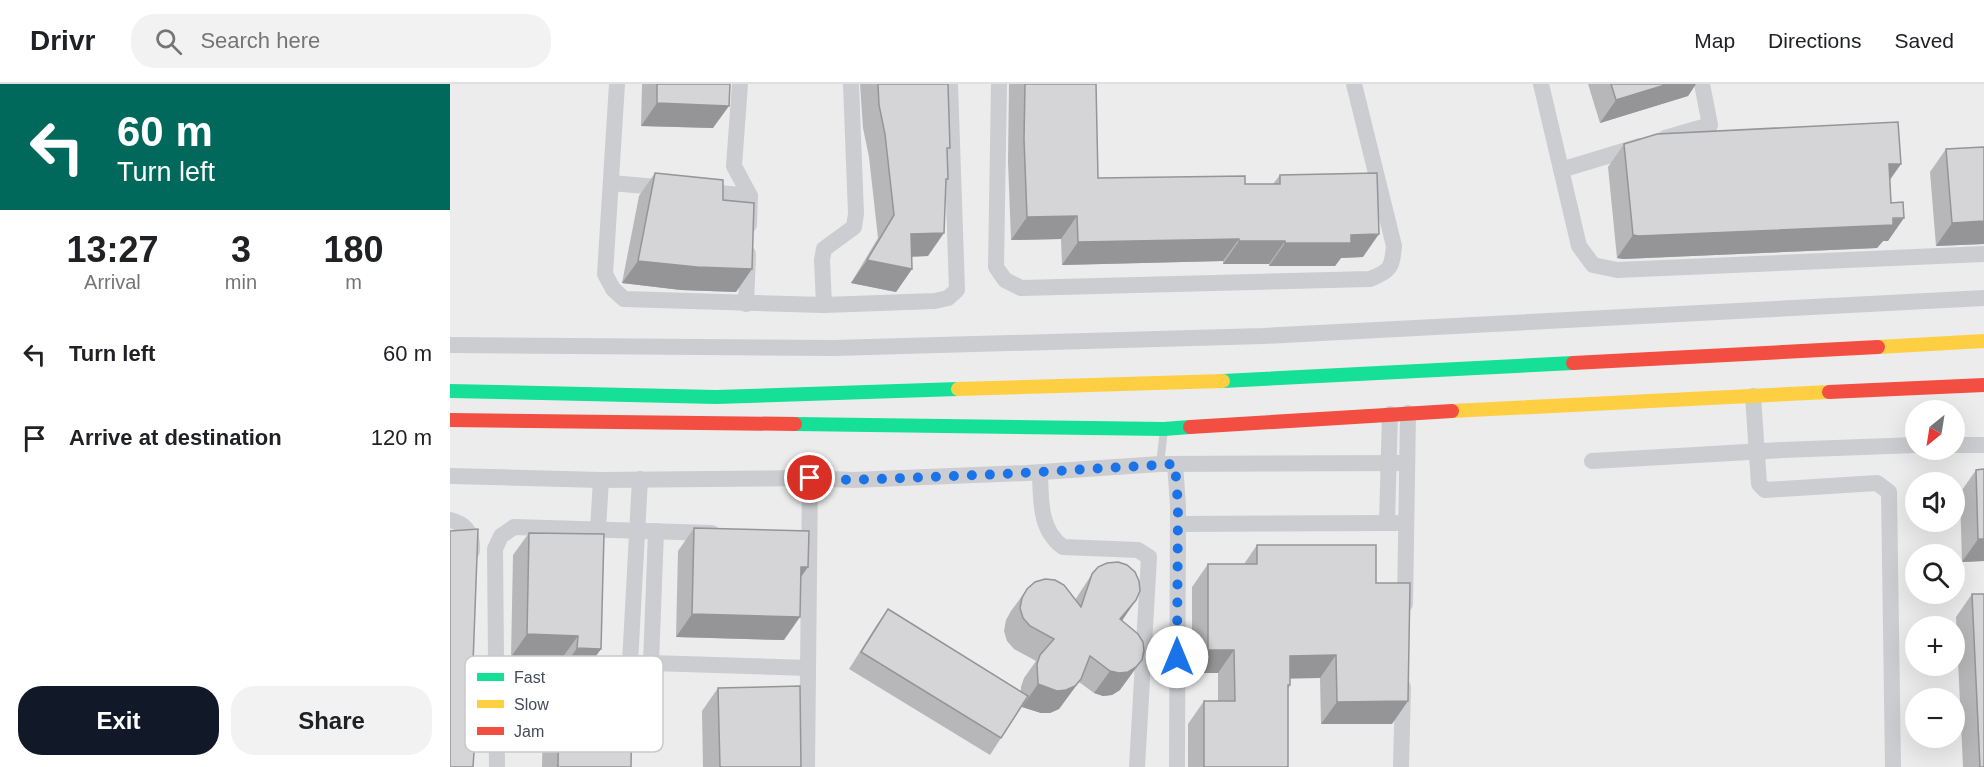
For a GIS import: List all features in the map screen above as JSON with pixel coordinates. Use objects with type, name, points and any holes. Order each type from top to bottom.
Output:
[{"type":"street","points":[[617,84],[605,274],[613,289],[624,299],[825,305],[935,301],[948,298],[957,290],[950,84]]},
{"type":"street","points":[[740,84],[734,166],[750,196],[746,304]]},
{"type":"street","points":[[825,305],[822,260],[824,249],[854,227],[856,214],[851,84]]},
{"type":"street","points":[[999,84],[996,267],[1005,280],[1021,288],[1370,279],[1383,274],[1392,265],[1394,246],[1373,185],[1354,84]]},
{"type":"street","points":[[1541,84],[1579,246],[1593,265],[1617,270],[1984,254]]},
{"type":"street","points":[[1561,170],[1710,125],[1702,84]]},
{"type":"street","points":[[611,183],[750,196]]},
{"type":"street","points":[[450,345],[834,348],[1251,336],[1984,298]]},
{"type":"street","points":[[450,391],[716,397],[1242,380],[1984,341]]},
{"type":"street","points":[[450,420],[1164,429],[1407,413],[1984,385]]},
{"type":"street","points":[[1753,396],[1759,484],[1765,490],[1877,483],[1890,492],[1893,767]]},
{"type":"street","points":[[1405,616],[1407,413]]},
{"type":"street","points":[[1387,523],[1390,414]]},
{"type":"street","points":[[1592,461],[1905,445]]},
{"type":"street","points":[[1965,445],[1984,445]]},
{"type":"street","points":[[450,476],[601,480],[810,478],[853,480],[1040,473],[1168,464],[1407,463]]},
{"type":"street","points":[[1168,464],[1178,524],[1177,767]]},
{"type":"street","points":[[1040,473],[1041,514],[1057,543],[1063,547],[1138,550],[1149,557],[1137,767]]},
{"type":"street","points":[[807,767],[810,478]]},
{"type":"street","points":[[598,529],[601,480]]},
{"type":"street","points":[[630,656],[640,480]]},
{"type":"street","points":[[450,520],[463,524],[473,537],[471,572]]},
{"type":"street","points":[[1178,524],[1407,523]]},
{"type":"street","points":[[496,656],[495,549],[501,536],[514,527],[724,533]]},
{"type":"street","points":[[651,656],[656,531]]},
{"type":"street","points":[[663,663],[808,668]]},
{"type":"street","points":[[1401,767],[1403,674]]},
{"type":"street","points":[[497,752],[497,767]]},
{"type":"lane","points":[[1164,429],[1168,464]]},
{"type":"building","points":[[657,84],[730,84],[729,106],[657,103]]},
{"type":"building","points":[[878,84],[948,84],[950,148],[947,148],[948,179],[946,179],[944,233],[911,234],[912,269],[867,260],[894,215]]},
{"type":"building","points":[[1025,84],[1096,84],[1098,178],[1245,176],[1245,184],[1280,184],[1280,175],[1377,173],[1379,234],[1351,235],[1351,243],[1285,243],[1285,241],[1239,241],[1239,239],[1078,242],[1077,216],[1027,217],[1024,139]]},
{"type":"building","points":[[1611,84],[1668,84],[1616,100]]},
{"type":"building","points":[[1898,122],[1901,164],[1889,164],[1891,203],[1903,202],[1904,218],[1893,218],[1893,225],[1633,235],[1624,144],[1657,134]]},
{"type":"building","points":[[1984,147],[1984,221],[1952,223],[1946,149]]},
{"type":"building","points":[[655,173],[723,180],[723,200],[754,203],[752,269],[697,267],[638,261]]},
{"type":"building","points":[[1984,469],[1984,539],[1978,539],[1976,470]]},
{"type":"building","points":[[694,528],[809,531],[808,567],[801,567],[800,617],[692,614]]},
{"type":"building","points":[[478,529],[473,656],[465,656],[465,752],[474,752],[473,767],[450,767],[450,531]]},
{"type":"building","points":[[529,533],[604,534],[601,649],[577,648],[578,636],[527,634]]},
{"type":"building","points":[[1257,545],[1376,545],[1376,583],[1410,583],[1408,701],[1337,702],[1336,655],[1290,656],[1288,767],[1204,767],[1204,701],[1235,701],[1234,650],[1208,650],[1208,564],[1257,564]]},
{"type":"building","points":[[1118,562],[1127,565],[1135,572],[1139,581],[1140,591],[1136,600],[1120,619],[1138,634],[1143,642],[1142,660],[1128,672],[1119,673],[1110,671],[1090,656],[1081,679],[1075,686],[1057,691],[1038,684],[1037,664],[1040,655],[1054,639],[1030,626],[1023,618],[1020,608],[1027,589],[1035,582],[1045,579],[1055,580],[1064,585],[1081,607],[1092,574],[1098,567]]},
{"type":"building","points":[[1972,594],[1984,594],[1984,767],[1980,767]]},
{"type":"building","points":[[888,609],[1028,696],[1001,738],[861,652]]},
{"type":"building","points":[[800,686],[801,767],[720,767],[718,688]]},
{"type":"building","points":[[558,752],[631,752],[631,767],[558,767]]},
{"type":"traffic: fast","points":[[1223,381],[1573,363]]},
{"type":"traffic: fast","points":[[450,391],[716,397],[958,389]]},
{"type":"traffic: fast","points":[[795,424],[1164,429],[1190,427]]},
{"type":"traffic: slow","points":[[1878,347],[1984,341]]},
{"type":"traffic: slow","points":[[958,389],[1223,381]]},
{"type":"traffic: slow","points":[[1452,411],[1829,392]]},
{"type":"traffic: jam","points":[[1573,363],[1878,347]]},
{"type":"traffic: jam","points":[[1829,392],[1984,385]]},
{"type":"traffic: jam","points":[[1190,427],[1452,411]]},
{"type":"traffic: jam","points":[[450,420],[795,424]]},
{"type":"route","points":[[810,478],[853,480],[1040,473],[1175,464],[1178,505],[1177,657]]}]
